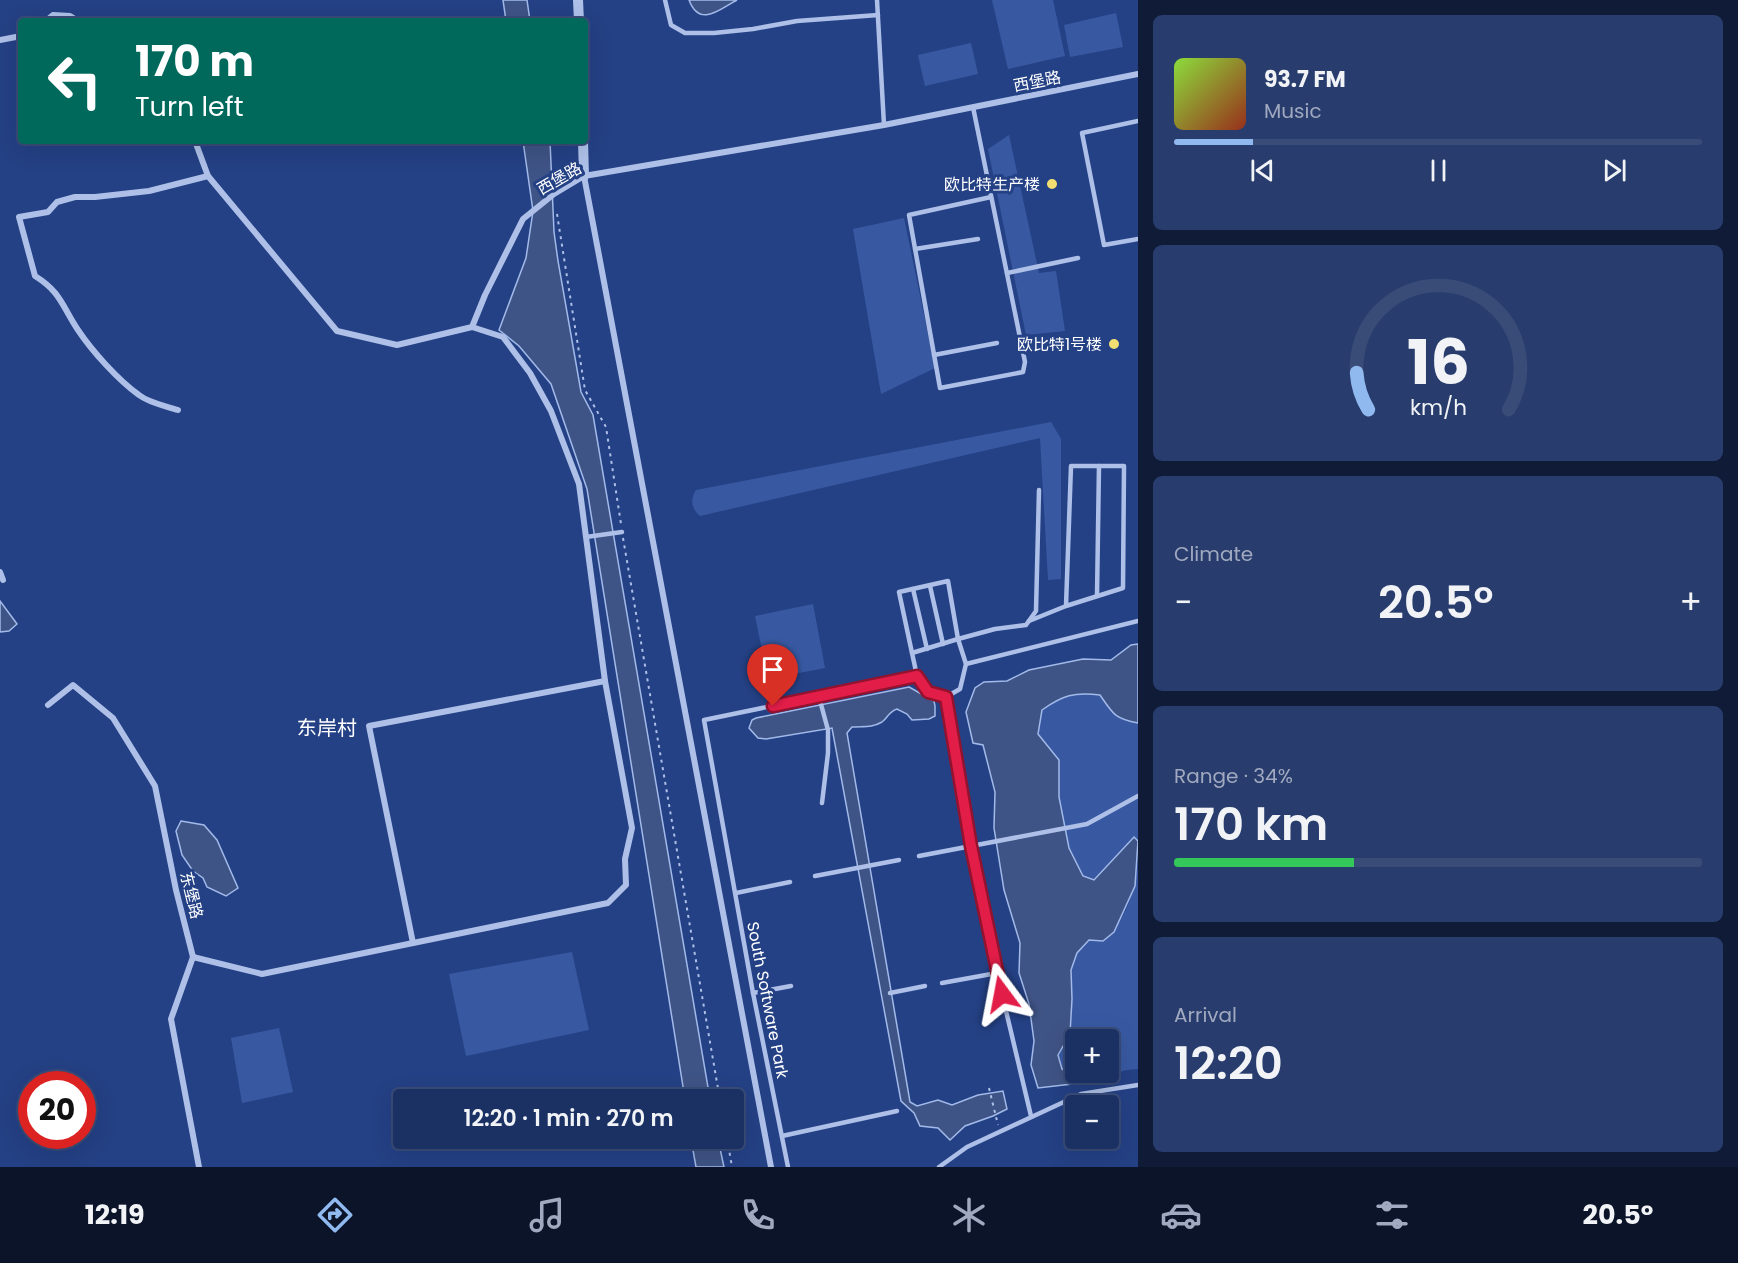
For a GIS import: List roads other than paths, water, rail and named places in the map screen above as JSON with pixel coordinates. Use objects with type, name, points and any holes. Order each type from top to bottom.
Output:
[{"type":"street","points":[[578,0],[579,18]]},
{"type":"street","points":[[50,18],[53,15],[73,18]]},
{"type":"street","points":[[0,40],[18,37]]},
{"type":"street","name":"西堡路","points":[[472,327],[485,295],[525,216],[554,194],[584,176],[884,125],[1138,74]]},
{"type":"street","points":[[196,144],[208,176],[337,331],[397,345],[472,327],[503,337],[530,373],[551,411],[579,484],[605,681],[632,828],[625,859],[626,885],[609,903],[262,974],[194,957],[171,1019],[199,1167]]},
{"type":"street","points":[[583,144],[584,176],[771,1167]]},
{"type":"street","points":[[178,410],[140,396],[111,370],[78,330],[62,299],[46,283],[35,276],[19,217],[48,212],[57,202],[75,197],[149,191],[208,176]]},
{"type":"street","points":[[0,572],[3,580]]},
{"type":"street","points":[[413,943],[369,726],[605,681]]},
{"type":"street","name":"东堡路","points":[[48,705],[73,685],[113,718],[155,786],[176,890],[194,957]]},
{"type":"lane","points":[[665,0],[671,25],[685,33],[724,32],[797,21],[878,15]]},
{"type":"lane","points":[[877,0],[884,125]]},
{"type":"lane","points":[[973,108],[1025,362],[1023,372],[940,388],[909,215],[991,197]]},
{"type":"lane","points":[[1138,121],[1082,133],[1104,245],[1138,239]]},
{"type":"lane","points":[[915,249],[978,239]]},
{"type":"lane","points":[[1006,273],[1078,258]]},
{"type":"lane","points":[[1022,348],[1073,339]]},
{"type":"lane","points":[[934,355],[997,343]]},
{"type":"lane","points":[[1029,621],[1066,606],[1123,588],[1124,466],[1071,466],[1066,606]]},
{"type":"lane","points":[[1097,596],[1099,466]]},
{"type":"lane","points":[[912,653],[995,629],[1026,625],[1036,611],[1039,490]]},
{"type":"lane","points":[[586,537],[622,532]]},
{"type":"lane","points":[[948,581],[958,639],[966,664],[960,689],[946,697],[928,692],[917,676],[899,592],[930,585],[948,581]]},
{"type":"lane","points":[[930,585],[943,644]]},
{"type":"lane","points":[[913,589],[927,649]]},
{"type":"lane","points":[[966,664],[1138,621]]},
{"type":"lane","points":[[822,803],[828,761],[828,730],[820,699],[917,676]]},
{"type":"lane","points":[[946,697],[971,846],[997,973],[1031,1116]]},
{"type":"lane","name":"South Software Park","points":[[788,1167],[753,993],[704,720],[820,699]]},
{"type":"lane","points":[[919,855],[1087,824],[1138,796]]},
{"type":"lane","points":[[816,876],[899,860]]},
{"type":"lane","points":[[736,893],[790,882]]},
{"type":"lane","points":[[942,983],[997,973]]},
{"type":"lane","points":[[753,993],[791,987]]},
{"type":"lane","points":[[890,993],[925,987]]},
{"type":"lane","points":[[939,1167],[966,1147],[1081,1094],[1138,1085]]},
{"type":"lane","points":[[782,1136],[897,1111]]},
{"type":"place","name":"欧比特生产楼","points":[[1052,184]]},
{"type":"place","name":"欧比特1号楼","points":[[1114,344]]},
{"type":"district","name":"东岸村","points":[[327,728]]}]
